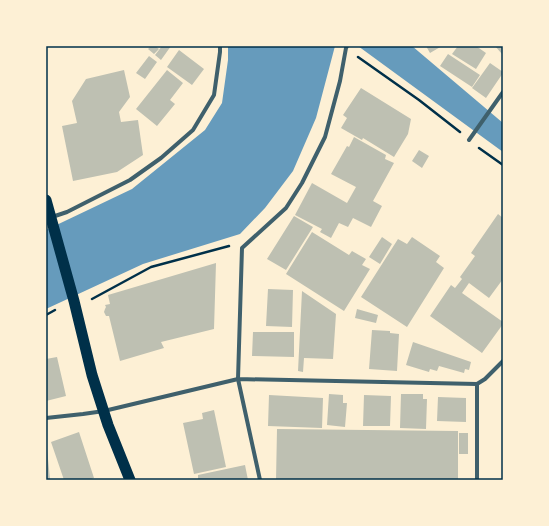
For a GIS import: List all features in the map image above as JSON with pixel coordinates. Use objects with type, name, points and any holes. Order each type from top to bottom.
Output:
[{"type":"highway","points":[[46,200],[50,221],[74,301],[92,375],[104,412],[130,480]]},
{"type":"street","points":[[50,221],[130,180],[161,158],[192,130],[214,95],[220,46]]},
{"type":"street","points":[[260,480],[238,378],[242,248],[286,208],[302,183],[325,138],[340,80],[346,47]]},
{"type":"street","points":[[469,140],[503,92]]},
{"type":"street","points":[[46,418],[104,412],[238,378],[477,384],[485,380],[503,361]]},
{"type":"street","points":[[477,384],[477,480]]},
{"type":"path","points":[[346,47],[419,100],[503,165]]},
{"type":"path","points":[[92,299],[151,267],[232,245],[242,248]]},
{"type":"path","points":[[46,315],[55,310]]},
{"type":"water","points":[[228,46],[335,46],[316,118],[293,171],[265,208],[240,234],[143,264],[46,309],[46,230],[132,189],[205,130],[222,103],[228,60]]},
{"type":"water","points":[[358,46],[412,46],[503,123],[503,152]]},
{"type":"building","points":[[151,46],[155,46],[159,49],[154,54],[148,49]]},
{"type":"building","points":[[162,46],[171,46],[161,60],[155,55]]},
{"type":"building","points":[[426,46],[442,46],[430,53]]},
{"type":"building","points":[[458,46],[476,46],[486,53],[476,69],[452,54]]},
{"type":"building","points":[[495,46],[503,46],[502,54]]},
{"type":"building","points":[[179,50],[204,69],[192,85],[167,67]]},
{"type":"building","points":[[448,54],[480,75],[472,87],[440,66]]},
{"type":"building","points":[[149,56],[157,62],[145,79],[136,73]]},
{"type":"building","points":[[490,63],[503,73],[486,98],[472,88]]},
{"type":"building","points":[[124,70],[130,97],[119,112],[121,122],[138,120],[143,155],[117,172],[73,181],[62,126],[77,123],[72,101],[86,79]]},
{"type":"building","points":[[167,70],[183,83],[170,100],[175,104],[157,126],[136,109]]},
{"type":"building","points":[[361,88],[411,119],[408,134],[394,157],[363,138],[362,140],[341,128],[347,118],[343,115]]},
{"type":"building","points":[[354,137],[386,155],[385,159],[394,163],[373,201],[382,206],[371,227],[353,218],[348,227],[339,223],[331,238],[320,232],[322,229],[295,215],[312,183],[347,203],[356,187],[331,174]]},
{"type":"building","points":[[419,150],[429,156],[422,168],[412,161]]},
{"type":"building","points":[[498,214],[503,218],[503,279],[489,298],[469,283],[462,293],[503,322],[482,353],[430,316],[451,285],[455,288],[462,279],[460,277],[475,256],[471,253]]},
{"type":"building","points":[[294,216],[313,227],[286,270],[267,259]]},
{"type":"building","points":[[312,232],[349,255],[352,251],[366,259],[362,265],[370,269],[344,311],[286,274]]},
{"type":"building","points":[[382,237],[392,244],[380,264],[369,257]]},
{"type":"building","points":[[412,237],[440,256],[436,262],[444,268],[407,327],[361,297],[398,239],[407,244]]},
{"type":"building","points":[[216,263],[214,329],[161,342],[164,348],[120,361],[109,316],[106,316],[104,312],[106,307],[105,305],[110,304],[108,295]]},
{"type":"building","points":[[268,289],[293,290],[292,327],[266,326]]},
{"type":"building","points":[[302,291],[336,314],[333,359],[304,358],[303,372],[298,371]]},
{"type":"building","points":[[357,309],[378,315],[376,323],[355,318]]},
{"type":"building","points":[[372,330],[390,331],[390,333],[399,334],[397,371],[369,369]]},
{"type":"building","points":[[253,332],[294,332],[294,357],[252,356]]},
{"type":"building","points":[[413,342],[471,362],[469,370],[465,369],[464,373],[439,366],[437,371],[430,369],[429,372],[406,365]]},
{"type":"building","points":[[57,357],[66,396],[46,401],[46,359]]},
{"type":"building","points":[[329,394],[343,395],[343,403],[347,403],[345,427],[327,425]]},
{"type":"building","points":[[401,394],[423,394],[423,399],[427,399],[426,429],[400,428]]},
{"type":"building","points":[[269,395],[323,398],[322,428],[268,426]]},
{"type":"building","points":[[364,395],[391,396],[390,426],[363,426]]},
{"type":"building","points":[[438,397],[466,398],[466,422],[437,421]]},
{"type":"building","points":[[214,410],[226,467],[194,474],[183,423],[203,419],[202,413]]},
{"type":"building","points":[[277,429],[458,431],[458,480],[276,480]]},
{"type":"building","points":[[79,432],[94,478],[88,480],[64,480],[51,442]]},
{"type":"building","points":[[459,433],[468,433],[468,454],[459,454]]},
{"type":"building","points":[[47,449],[50,479],[46,479]]},
{"type":"building","points":[[245,465],[248,480],[198,480],[198,475]]}]
